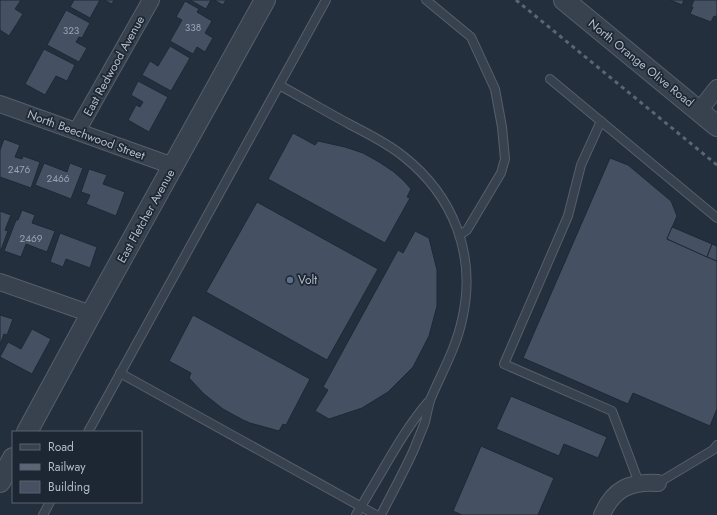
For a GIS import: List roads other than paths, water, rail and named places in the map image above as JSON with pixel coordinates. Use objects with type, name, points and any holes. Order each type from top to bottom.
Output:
[{"type":"street","name":"East Redwood Avenue","points":[[77,131],[151,0]]},
{"type":"street","name":"East Fletcher Avenue","points":[[28,431],[265,0]]},
{"type":"street","name":"North Orange Olive Road","points":[[565,0],[717,126]]},
{"type":"street","points":[[699,111],[717,88]]},
{"type":"street","name":"North Beechwood Street","points":[[0,104],[173,166]]},
{"type":"street","points":[[0,282],[91,314]]},
{"type":"street","points":[[0,482],[12,460]]},
{"type":"street","points":[[602,515],[611,498],[620,491],[639,483],[658,483]]},
{"type":"lane","points":[[89,431],[326,0]]},
{"type":"lane","points":[[426,0],[471,37],[495,89],[502,127],[506,159],[501,174],[467,230],[460,235]]},
{"type":"lane","points":[[550,79],[717,218]]},
{"type":"lane","points":[[279,85],[380,140],[402,155],[435,188],[453,218],[460,235],[467,279],[466,299],[457,338],[448,362],[430,400],[425,422],[414,448],[381,515]]},
{"type":"lane","points":[[601,122],[581,165],[568,216],[504,364],[612,412],[639,483]]},
{"type":"lane","points":[[120,374],[376,515]]},
{"type":"lane","points":[[356,515],[400,439],[416,415],[430,400]]},
{"type":"lane","points":[[658,483],[713,450],[717,445]]},
{"type":"lane","points":[[43,515],[49,503]]},
{"type":"railway","points":[[516,0],[717,165]]},
{"type":"place","name":"Volt","points":[[290,280]]}]
